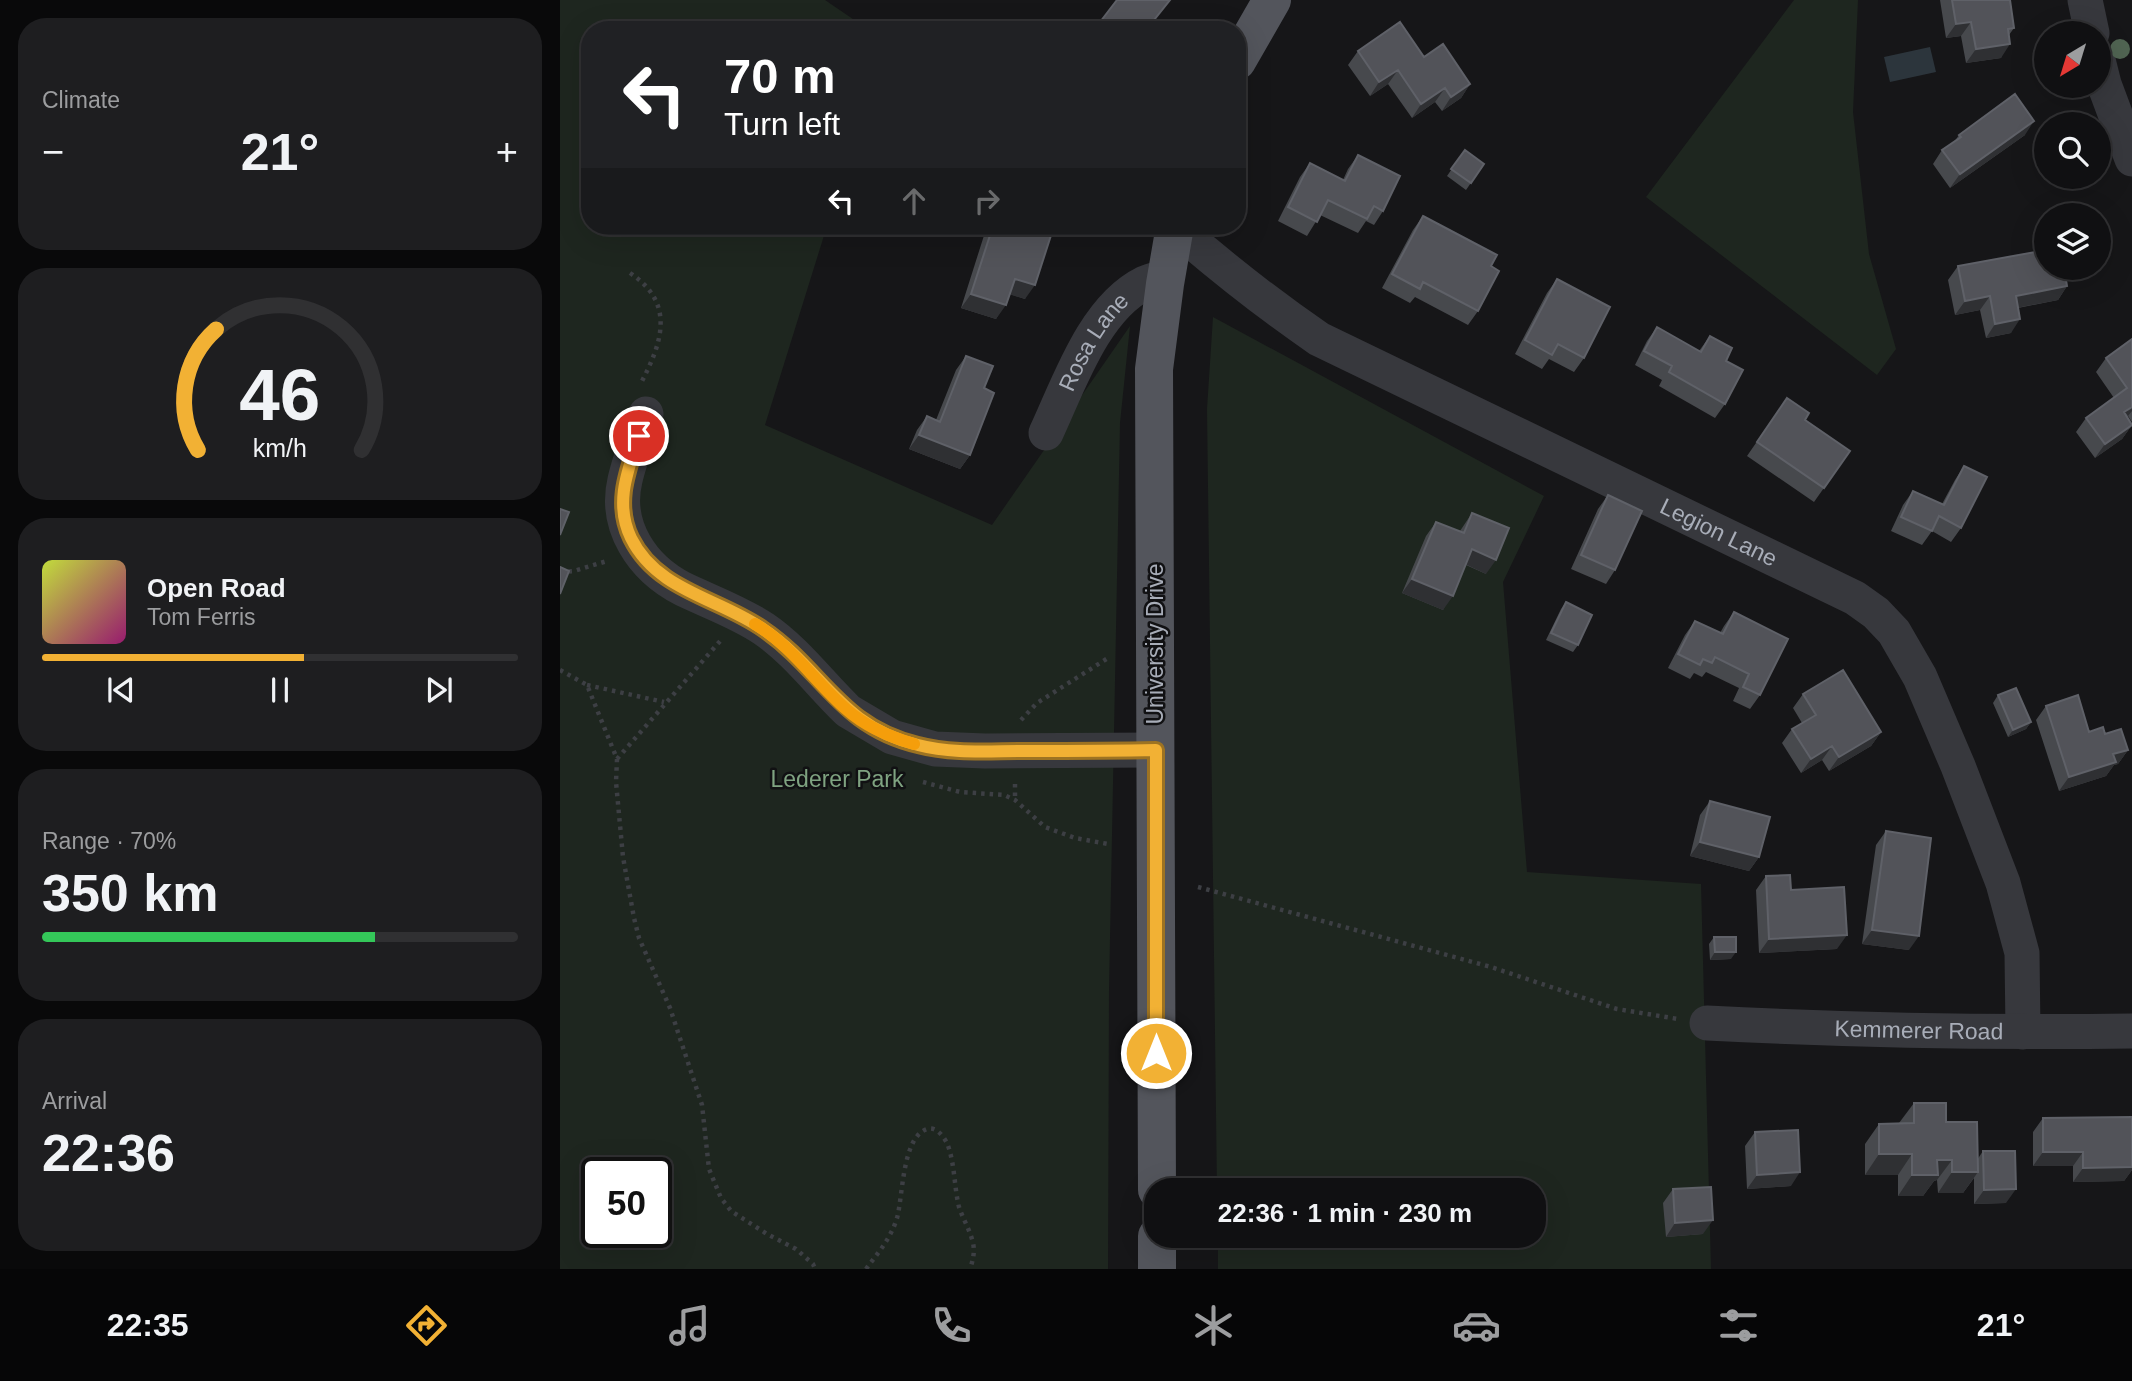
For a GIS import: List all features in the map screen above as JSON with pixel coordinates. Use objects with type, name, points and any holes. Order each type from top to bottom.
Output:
[{"type":"main road","points":[[1246,45],[1272,0]]},
{"type":"main road","name":"University Drive","points":[[1157,1178],[1154,369],[1173,235]]},
{"type":"main road","points":[[1157,1248],[1157,1269]]},
{"type":"street","points":[[2085,0],[2089,21]]},
{"type":"street","points":[[2110,98],[2132,159]]},
{"type":"street","name":"Legion Lane","points":[[1185,235],[1212,260],[1279,312],[1319,339],[1855,598],[1876,613],[1894,632],[1920,677],[2003,883],[2022,953],[2023,1032]]},
{"type":"street","name":"Rosa Lane","points":[[1046,433],[1102,321],[1114,306],[1145,283],[1166,276]]},
{"type":"street","points":[[646,414],[623,492],[624,519],[640,555],[668,580],[763,628],[788,649],[848,711],[892,737],[916,745],[955,751],[1156,750]]},
{"type":"street","name":"Kemmerer Road","points":[[1707,1023],[2023,1032],[2132,1031]]},
{"type":"path","points":[[560,572],[574,571],[611,560]]},
{"type":"path","points":[[617,759],[718,644],[740,615]]},
{"type":"path","points":[[560,670],[587,685],[665,702]]},
{"type":"path","points":[[587,685],[617,759],[616,782],[623,857],[639,938],[670,1008],[702,1105],[709,1169],[721,1198],[732,1211],[796,1249],[815,1269]]},
{"type":"path","points":[[1198,887],[1491,967],[1617,1009],[1707,1023]]},
{"type":"path","points":[[866,1269],[888,1240],[897,1220],[906,1160],[912,1143],[924,1130],[931,1128],[939,1132],[947,1143],[959,1206],[973,1243],[974,1260],[970,1269]]},
{"type":"green space","name":"Lederer Park","points":[[560,0],[825,0],[856,21],[581,21],[581,235],[824,235],[765,425],[992,525],[1130,326],[1120,423],[1109,990],[1108,1269],[560,1269]]},
{"type":"green space","points":[[1794,0],[1858,0],[1853,112],[1869,254],[1896,349],[1877,375],[1646,197]]},
{"type":"green space","points":[[1213,317],[1544,496],[1503,582],[1527,872],[1701,884],[1711,1269],[1218,1269],[1218,1248],[1546,1248],[1546,1178],[1217,1178],[1207,409]]},
{"type":"shaded area","points":[[1930,47],[1936,72],[1890,82],[1884,57]]},
{"type":"building","points":[[1117,0],[1170,0],[1153,21],[1101,21]]},
{"type":"building","points":[[1952,0],[2010,0],[2014,28],[2008,29],[2010,44],[1976,49],[1971,22],[1956,24]]},
{"type":"building","points":[[1400,22],[1424,57],[1443,44],[1470,84],[1451,97],[1445,88],[1421,104],[1398,70],[1379,82],[1358,51]]},
{"type":"building","points":[[2015,94],[2034,121],[1960,174],[1942,150],[1961,137],[1959,135]]},
{"type":"building","points":[[1465,150],[1484,164],[1471,183],[1451,169]]},
{"type":"building","points":[[1358,155],[1400,176],[1383,211],[1374,206],[1367,219],[1328,200],[1317,222],[1288,207],[1310,163],[1345,181]]},
{"type":"building","points":[[1423,216],[1497,255],[1491,266],[1499,271],[1478,311],[1423,282],[1420,289],[1392,274]]},
{"type":"building","points":[[990,235],[1051,235],[1035,285],[1015,279],[1006,305],[971,294]]},
{"type":"building","points":[[2034,252],[2034,280],[2066,280],[2067,286],[2016,296],[2020,319],[1995,324],[1990,296],[1965,301],[1958,266]]},
{"type":"building","points":[[1557,279],[1610,307],[1584,358],[1558,344],[1552,355],[1525,340]]},
{"type":"building","points":[[1657,327],[1701,352],[1710,336],[1732,348],[1726,361],[1743,370],[1725,404],[1669,372],[1672,366],[1644,351]]},
{"type":"building","points":[[2132,339],[2132,407],[2124,412],[2132,425],[2105,444],[2086,418],[2127,388],[2106,358]]},
{"type":"building","points":[[966,356],[993,366],[984,388],[994,393],[970,455],[919,435],[927,416],[940,422]]},
{"type":"building","points":[[1787,398],[1809,413],[1805,420],[1850,451],[1824,488],[1757,442]]},
{"type":"building","points":[[1964,466],[1987,477],[1961,528],[1939,516],[1932,531],[1901,517],[1913,491],[1944,505]]},
{"type":"building","points":[[1608,495],[1642,511],[1615,570],[1581,555]]},
{"type":"building","points":[[560,509],[569,512],[560,535]]},
{"type":"building","points":[[1472,513],[1509,528],[1496,560],[1472,549],[1453,596],[1412,579],[1436,522],[1464,533]]},
{"type":"building","points":[[560,567],[569,571],[560,594]]},
{"type":"building","points":[[1566,602],[1592,615],[1578,645],[1551,633]]},
{"type":"building","points":[[1734,612],[1788,639],[1760,695],[1743,687],[1749,674],[1715,657],[1712,663],[1703,659],[1700,665],[1678,654],[1695,621],[1723,634]]},
{"type":"building","points":[[1843,670],[1881,732],[1839,757],[1832,746],[1811,759],[1792,729],[1816,715],[1803,694]]},
{"type":"building","points":[[2016,688],[2031,722],[2013,730],[1998,695]]},
{"type":"building","points":[[2078,695],[2089,732],[2103,727],[2105,734],[2121,729],[2128,750],[2113,754],[2116,762],[2069,777],[2046,706]]},
{"type":"building","points":[[1710,801],[1770,817],[1759,857],[1700,842]]},
{"type":"building","points":[[1886,831],[1931,838],[1919,936],[1872,930]]},
{"type":"building","points":[[1790,875],[1791,890],[1844,887],[1847,935],[1769,939],[1766,876]]},
{"type":"building","points":[[1714,937],[1736,937],[1736,952],[1715,952]]},
{"type":"building","points":[[1914,1103],[1946,1103],[1946,1122],[1977,1122],[1978,1172],[1952,1172],[1952,1160],[1937,1160],[1938,1175],[1912,1175],[1912,1154],[1879,1154],[1879,1124],[1914,1123]]},
{"type":"building","points":[[2132,1117],[2132,1167],[2083,1168],[2083,1152],[2043,1152],[2043,1118]]},
{"type":"building","points":[[1798,1130],[1800,1172],[1757,1175],[1755,1132]]},
{"type":"building","points":[[1983,1151],[2015,1151],[2016,1189],[1984,1190]]},
{"type":"building","points":[[1711,1187],[1713,1220],[1675,1223],[1673,1189]]},
{"type":"slow traffic","points":[[755,624],[788,649],[848,711],[892,737],[914,744]]},
{"type":"route","points":[[639,436],[625,480],[622,505],[630,536],[640,555],[668,580],[763,628],[788,649],[848,711],[870,725],[892,737],[916,745],[955,751],[1156,750],[1156,1053]]}]
